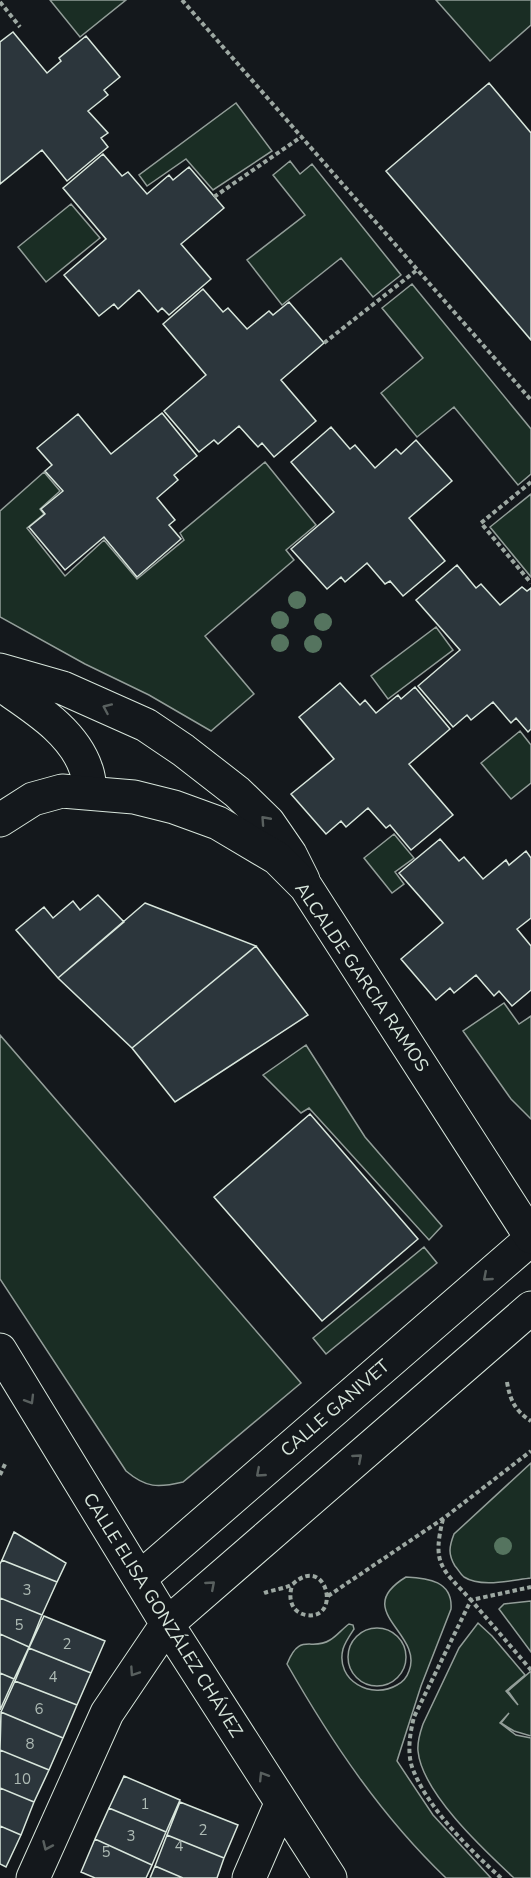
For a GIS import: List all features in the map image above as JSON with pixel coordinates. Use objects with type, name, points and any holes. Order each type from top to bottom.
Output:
[{"type":"street","points":[[0,670],[63,688],[146,725],[183,750],[237,792],[268,822],[290,854],[306,887]]},
{"type":"street","points":[[0,684],[49,719],[71,742],[86,768],[91,792]]},
{"type":"street","name":"ALCALDE GARCIA RAMOS","points":[[0,820],[33,800],[62,791],[134,797],[174,807],[218,823],[277,858],[306,887],[531,1238]]},
{"type":"street","name":"CALLE GANIVET","points":[[140,1578],[531,1238]]},
{"type":"street","points":[[33,1878],[107,1713],[167,1624],[531,1308]]},
{"type":"street","name":"CALLE ELISA GONZÁLEZ CHÁVEZ","points":[[0,1350],[167,1624],[330,1878]]},
{"type":"street","points":[[249,1878],[281,1804]]},
{"type":"path","points":[[182,0],[531,400]]},
{"type":"path","points":[[0,2],[20,27]]},
{"type":"path","points":[[214,196],[301,137]]},
{"type":"path","points":[[324,343],[417,270]]},
{"type":"path","points":[[531,482],[481,523],[531,584]]},
{"type":"path","points":[[507,1382],[509,1396],[515,1409],[531,1421]]},
{"type":"path","points":[[328,1596],[444,1518],[531,1451]]},
{"type":"path","points":[[0,1475],[6,1462]]},
{"type":"path","points":[[444,1518],[437,1546],[439,1560],[449,1577],[531,1670]]},
{"type":"path","points":[[309,1576],[319,1579],[326,1586],[328,1596],[326,1605],[318,1612],[308,1615],[299,1612],[291,1605],[289,1595],[292,1586],[299,1579],[309,1576]]},
{"type":"path","points":[[256,1598],[272,1590],[292,1586]]},
{"type":"path","points":[[471,1600],[531,1587]]},
{"type":"path","points":[[471,1600],[414,1717],[409,1747],[412,1766],[432,1802],[461,1839],[501,1878]]},
{"type":"green space","points":[[50,0],[126,0],[80,37]]},
{"type":"green space","points":[[436,0],[531,0],[531,25],[490,61]]},
{"type":"green space","points":[[236,103],[272,151],[213,190],[186,159],[147,186],[139,175]]},
{"type":"green space","points":[[290,161],[300,174],[312,164],[401,275],[373,297],[341,258],[282,305],[247,260],[305,215],[273,175]]},
{"type":"green space","points":[[71,204],[100,238],[46,282],[18,247]]},
{"type":"green space","points":[[412,284],[531,429],[531,474],[518,485],[454,407],[417,437],[381,393],[423,358],[382,308]]},
{"type":"green space","points":[[265,462],[316,525],[286,550],[294,560],[205,636],[254,694],[211,731],[149,695],[85,664],[0,617],[0,511],[44,472],[60,491],[40,509],[44,514],[27,528],[65,576],[104,540],[137,579],[184,540],[180,533]]},
{"type":"green space","points":[[531,494],[531,577],[490,527]]},
{"type":"green space","points":[[436,627],[453,650],[388,699],[371,676]]},
{"type":"green space","points":[[520,731],[531,745],[531,783],[511,799],[481,763]]},
{"type":"green space","points":[[394,834],[414,858],[395,872],[404,884],[392,893],[364,858]]},
{"type":"green space","points":[[504,1003],[519,1024],[531,1016],[531,1119],[511,1099],[463,1031]]},
{"type":"green space","points":[[0,1035],[301,1383],[183,1482],[159,1486],[146,1484],[126,1471],[0,1279]]},
{"type":"green space","points":[[306,1045],[365,1137],[442,1226],[429,1240],[309,1108],[301,1113],[263,1075]]},
{"type":"green space","points":[[424,1247],[437,1263],[326,1354],[313,1338]]},
{"type":"green space","points":[[531,1463],[531,1578],[488,1583],[464,1577],[455,1566],[450,1554],[454,1534]]},
{"type":"green space","points":[[406,1577],[423,1578],[438,1583],[448,1592],[451,1609],[421,1686],[397,1761],[433,1815],[491,1878],[446,1878],[422,1854],[359,1777],[321,1721],[287,1664],[292,1654],[301,1645],[323,1643],[333,1638],[349,1624],[353,1625],[354,1629],[344,1646],[342,1660],[350,1678],[367,1689],[387,1689],[397,1685],[409,1671],[411,1657],[407,1645],[386,1612],[385,1601],[391,1589]]},
{"type":"green space","points":[[531,1601],[531,1652],[499,1609],[504,1604]]},
{"type":"green space","points":[[478,1623],[525,1675],[506,1691],[518,1705],[508,1691],[531,1671],[531,1736],[514,1731],[501,1723],[509,1713],[500,1723],[516,1735],[531,1738],[531,1878],[514,1878],[471,1837],[430,1785],[418,1751],[418,1740],[423,1724],[459,1648]]},
{"type":"green space","points":[[371,1628],[383,1628],[398,1636],[406,1651],[406,1663],[398,1678],[383,1686],[371,1686],[356,1678],[348,1663],[348,1651],[356,1636]]},
{"type":"building","points":[[13,32],[47,73],[61,61],[59,58],[86,36],[120,77],[104,90],[108,95],[88,111],[108,133],[101,138],[108,147],[67,181],[42,150],[0,184],[0,42]]},
{"type":"building","points":[[489,83],[531,133],[531,340],[386,171]]},
{"type":"building","points":[[103,154],[122,176],[128,172],[147,194],[169,175],[173,180],[189,167],[224,208],[181,244],[211,279],[169,315],[162,308],[158,312],[139,290],[118,309],[114,304],[99,316],[64,275],[106,239],[63,188]]},
{"type":"building","points":[[203,289],[223,312],[228,308],[247,329],[269,311],[273,315],[289,302],[324,343],[281,380],[316,421],[274,457],[262,443],[258,447],[239,426],[218,444],[214,440],[199,452],[164,411],[206,375],[163,324]]},
{"type":"building","points":[[162,413],[197,456],[174,475],[178,480],[157,498],[175,520],[169,525],[181,539],[137,577],[104,537],[65,570],[29,527],[45,514],[41,509],[63,491],[45,471],[52,465],[37,448],[78,414],[111,454]]},
{"type":"building","points":[[331,427],[350,449],[355,445],[375,468],[396,449],[401,454],[416,440],[452,481],[409,518],[445,561],[403,596],[390,581],[385,584],[367,563],[345,582],[341,577],[327,589],[291,549],[334,512],[291,462]]},
{"type":"building","points":[[457,565],[476,588],[481,584],[500,605],[522,587],[527,591],[531,588],[531,729],[528,732],[516,718],[511,723],[493,702],[471,720],[467,715],[453,727],[418,686],[460,650],[416,600]]},
{"type":"building","points":[[340,683],[360,705],[365,700],[376,713],[398,695],[401,699],[415,687],[450,729],[409,764],[453,815],[411,850],[390,825],[386,828],[368,808],[346,827],[341,821],[326,834],[291,794],[334,759],[299,717]]},
{"type":"building","points":[[440,839],[459,861],[464,857],[483,879],[506,860],[509,865],[526,851],[531,858],[531,918],[517,929],[531,946],[531,990],[512,1006],[499,991],[494,996],[476,975],[454,993],[450,988],[436,1000],[401,959],[443,923],[399,873]]},
{"type":"building","points":[[98,895],[124,922],[58,978],[16,930],[44,907],[53,918],[73,901],[80,910]]},
{"type":"building","points":[[145,903],[256,946],[132,1048],[58,978]]},
{"type":"building","points":[[256,946],[308,1015],[175,1102],[132,1048]]},
{"type":"building","points":[[310,1114],[418,1239],[322,1321],[214,1197]]},
{"type":"building","points":[[14,1532],[66,1563],[57,1582],[2,1560]]},
{"type":"building","points":[[2,1560],[57,1582],[42,1615],[0,1598]]},
{"type":"building","points":[[0,1598],[42,1615],[29,1647],[0,1634]]},
{"type":"building","points":[[44,1616],[105,1641],[91,1673],[29,1648]]},
{"type":"building","points":[[0,1634],[29,1647],[14,1679],[0,1673]]},
{"type":"building","points":[[29,1648],[91,1673],[77,1705],[15,1681]]},
{"type":"building","points":[[0,1673],[14,1679],[0,1710]]},
{"type":"building","points":[[15,1681],[77,1705],[63,1738],[1,1712]]},
{"type":"building","points":[[1,1712],[63,1738],[49,1770],[0,1750]]},
{"type":"building","points":[[0,1750],[49,1770],[34,1802],[0,1788]]},
{"type":"building","points":[[124,1776],[180,1800],[166,1832],[109,1808]]},
{"type":"building","points":[[0,1788],[34,1802],[21,1835],[0,1826]]},
{"type":"building","points":[[180,1802],[238,1825],[224,1858],[167,1835]]},
{"type":"building","points":[[109,1808],[166,1832],[152,1865],[95,1839]]},
{"type":"building","points":[[0,1826],[21,1835],[6,1867],[0,1864]]},
{"type":"building","points":[[167,1835],[224,1858],[217,1878],[183,1878],[155,1866]]},
{"type":"building","points":[[95,1839],[152,1865],[146,1878],[95,1878],[81,1872]]},
{"type":"building","points":[[155,1866],[183,1878],[150,1878]]}]
